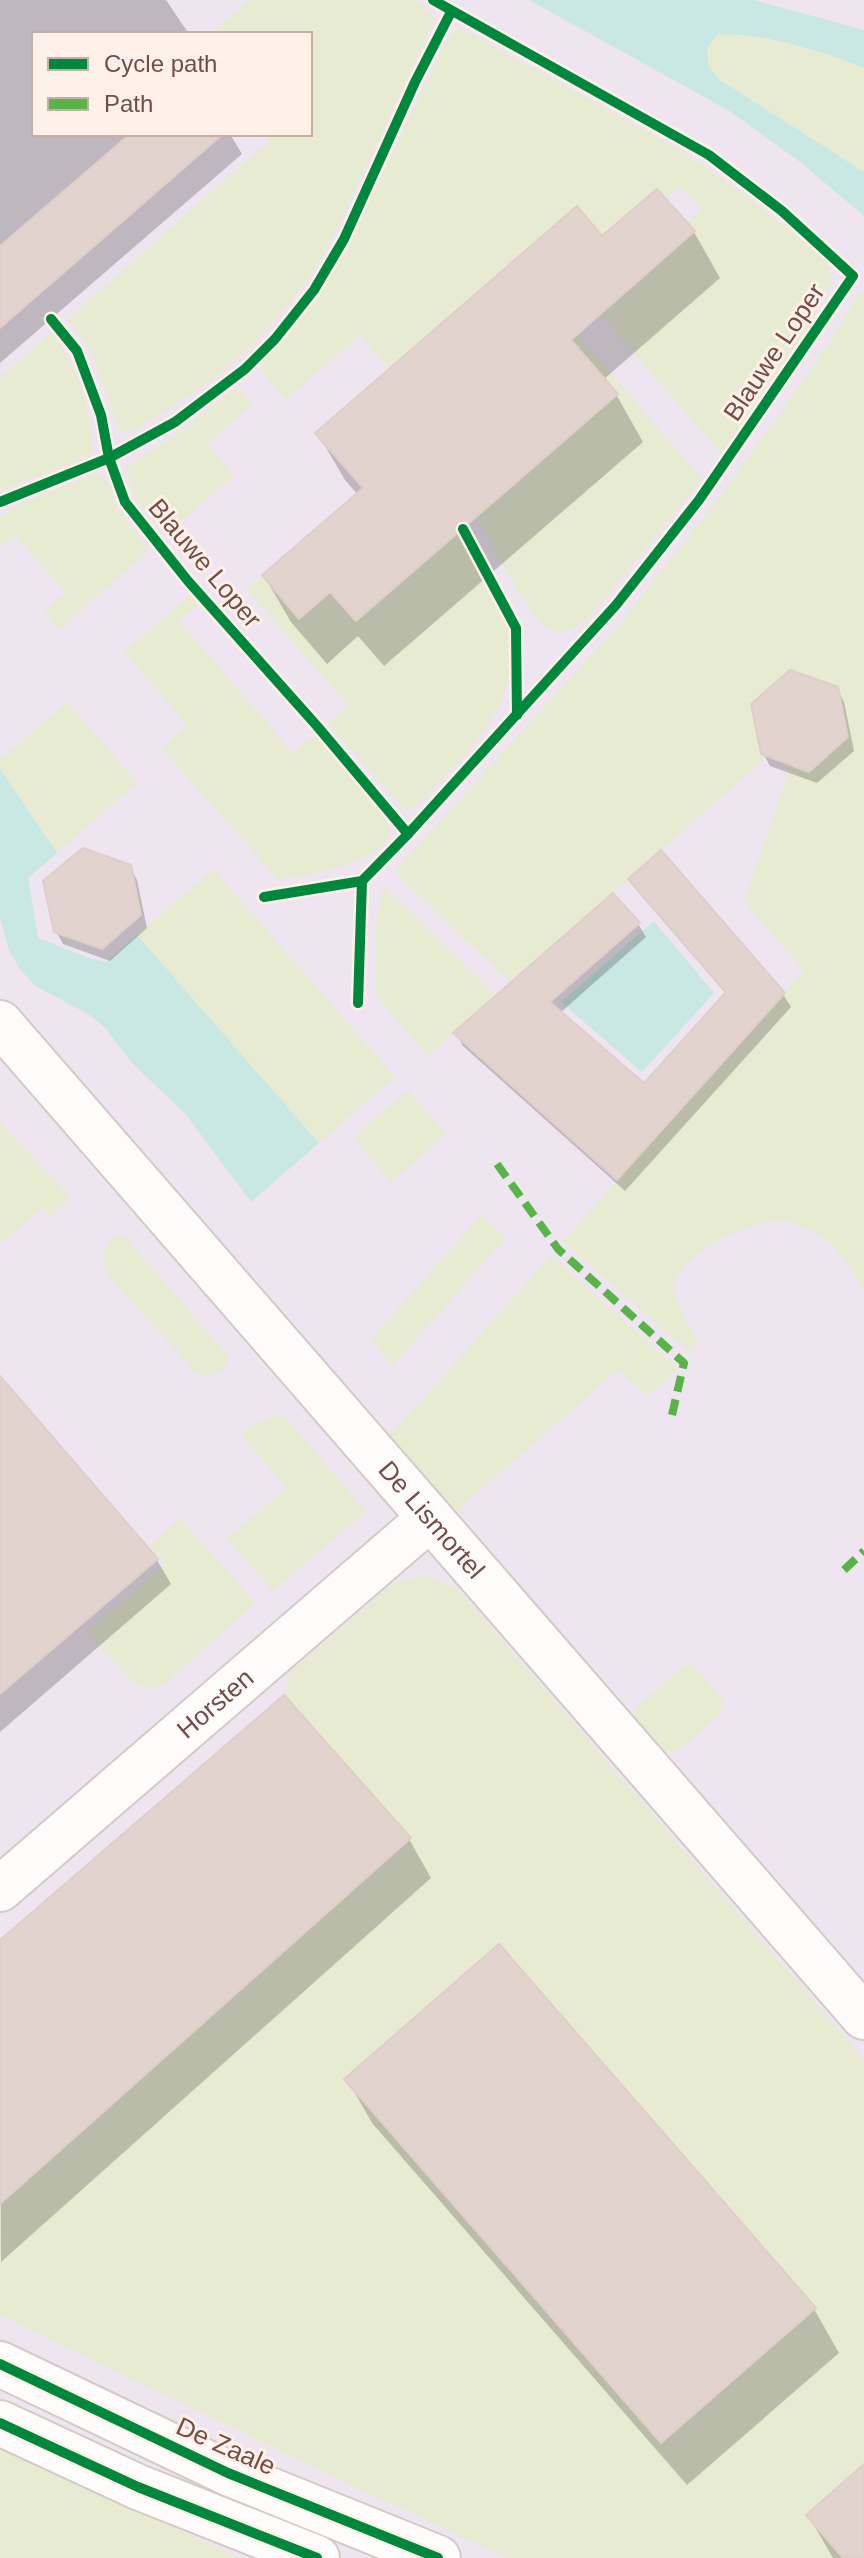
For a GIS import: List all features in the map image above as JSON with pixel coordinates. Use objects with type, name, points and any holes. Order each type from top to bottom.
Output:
[{"type":"street","name":"De Lismortel","points":[[5,1038],[430,1518],[864,2017]]},
{"type":"street","name":"Horsten","points":[[0,1889],[430,1518]]},
{"type":"street","name":"De Zaale","points":[[0,2364],[228,2473],[438,2558]]},
{"type":"street","points":[[0,2423],[138,2487],[317,2558]]},
{"type":"shaded area","points":[[0,0],[864,0],[864,2558],[0,2558]]},
{"type":"green space","points":[[249,0],[414,0],[431,13],[434,21],[329,245],[307,282],[258,340],[214,379],[130,432],[120,432],[91,350],[67,319],[268,142],[264,136],[312,136],[312,32],[212,32]]},
{"type":"green space","points":[[459,27],[680,150],[826,259],[832,276],[831,284],[809,325],[721,453],[600,314],[695,232],[687,222],[702,209],[681,187],[666,199],[657,189],[602,236],[577,206],[389,369],[360,335],[286,399],[262,372],[267,355],[320,295],[345,253],[443,47]]},
{"type":"green space","points":[[734,33],[817,51],[864,68],[864,172],[720,80],[709,67],[707,48],[717,35]]},
{"type":"green space","points":[[859,293],[864,294],[864,1292],[839,1253],[826,1239],[810,1230],[783,1221],[737,1231],[690,1261],[674,1284],[678,1304],[697,1341],[693,1356],[563,1241],[804,971],[744,901],[791,765],[811,770],[848,736],[839,690],[753,703],[751,707],[760,752],[768,756],[511,982],[394,872],[617,627],[721,495],[830,342]]},
{"type":"green space","points":[[52,332],[81,388],[93,449],[89,456],[0,491],[0,377]]},
{"type":"green space","points":[[577,334],[702,479],[590,616],[571,629],[557,632],[547,628],[536,617],[476,517],[618,395],[571,340]]},
{"type":"green space","points":[[233,390],[241,390],[252,404],[207,444],[234,476],[165,536],[133,494],[126,467],[183,430]]},
{"type":"green space","points":[[94,475],[102,477],[110,487],[116,506],[148,551],[59,630],[44,612],[66,592],[15,535],[0,547],[0,517],[14,507]]},
{"type":"green space","points":[[457,534],[501,609],[510,650],[509,676],[490,723],[474,744],[418,804],[410,809],[403,808],[328,724],[348,705],[247,589],[262,575],[299,618],[330,592],[357,621]]},
{"type":"green space","points":[[191,594],[199,604],[179,621],[293,753],[315,735],[383,815],[391,831],[385,843],[373,852],[342,866],[278,880],[162,748],[187,725],[124,652]]},
{"type":"green space","points":[[67,702],[137,783],[57,853],[0,769],[0,760]]},
{"type":"green space","points":[[213,869],[395,1077],[319,1143],[137,935]]},
{"type":"green space","points":[[383,886],[496,995],[427,1056],[376,995],[376,924]]},
{"type":"green space","points":[[408,1090],[446,1134],[391,1182],[353,1138]]},
{"type":"green space","points":[[0,1122],[71,1198],[51,1217],[42,1208],[0,1244]]},
{"type":"green space","points":[[481,1215],[506,1238],[393,1365],[371,1339]]},
{"type":"green space","points":[[123,1234],[230,1359],[220,1371],[207,1377],[195,1372],[104,1271],[108,1244]]},
{"type":"green space","points":[[551,1256],[678,1369],[648,1396],[618,1370],[455,1512],[389,1436]]},
{"type":"green space","points":[[273,1416],[285,1417],[366,1512],[272,1591],[227,1539],[286,1487],[241,1434],[250,1426]]},
{"type":"green space","points":[[180,1518],[255,1603],[163,1685],[149,1688],[134,1683],[87,1632],[166,1564],[150,1546]]},
{"type":"green space","points":[[425,1576],[457,1588],[864,2059],[864,2464],[806,2515],[843,2558],[508,2558],[0,2315],[0,2204],[410,1838],[284,1695],[290,1672],[393,1583]]},
{"type":"green space","points":[[693,1665],[723,1700],[720,1714],[677,1752],[664,1751],[634,1716],[635,1709],[683,1666]]},
{"type":"green space","points":[[0,2446],[240,2558],[0,2558]]},
{"type":"water","points":[[529,0],[754,0],[864,30],[864,68],[812,50],[750,36],[717,35],[707,48],[709,67],[720,80],[864,172],[864,216],[800,162],[731,112]]},
{"type":"water","points":[[0,769],[57,853],[28,878],[38,938],[106,962],[137,935],[319,1143],[251,1202],[186,1115],[132,1063],[105,1028],[90,1015],[35,986],[19,968],[8,948],[0,916]]},
{"type":"water","points":[[654,921],[714,993],[642,1072],[561,1002]]},
{"type":"building","points":[[128,136],[221,136],[0,328],[0,246]]},
{"type":"building","points":[[657,189],[695,231],[571,340],[618,394],[356,621],[330,592],[299,619],[262,575],[363,488],[315,433],[577,206],[602,236]]},
{"type":"building","points":[[790,670],[838,687],[848,737],[809,772],[761,754],[751,704]]},
{"type":"building","points":[[83,848],[131,865],[141,915],[102,949],[54,932],[43,881]]},
{"type":"building","points":[[661,850],[785,993],[617,1180],[453,1033],[613,893],[640,923],[550,1002],[644,1083],[726,992],[628,879]]},
{"type":"building","points":[[0,1376],[158,1559],[0,1694]]},
{"type":"building","points":[[284,1695],[411,1838],[0,2204],[0,1940]]},
{"type":"building","points":[[499,1944],[816,2308],[661,2443],[344,2079]]},
{"type":"building","points":[[864,2464],[864,2558],[843,2558],[806,2515]]},
{"type":"marked path","points":[[497,1164],[558,1249],[684,1363],[672,1415]]},
{"type":"marked path","points":[[844,1570],[864,1551]]},
{"type":"cycle path","name":"Blauwe Loper","points":[[264,897],[362,881],[408,834],[616,605],[699,500],[853,276],[782,211],[709,155],[433,0]]},
{"type":"cycle path","points":[[0,502],[109,458],[175,422],[245,369],[275,339],[314,290],[344,239],[415,82],[451,12]]},
{"type":"cycle path","name":"Blauwe Loper","points":[[51,319],[77,351],[101,415],[109,458],[125,502],[188,581],[408,834]]},
{"type":"cycle path","points":[[463,529],[516,628],[517,715]]},
{"type":"cycle path","points":[[358,1003],[362,881]]},
{"type":"cycle path","points":[[0,2364],[228,2473],[438,2558]]},
{"type":"cycle path","points":[[0,2423],[138,2487],[317,2558]]}]
